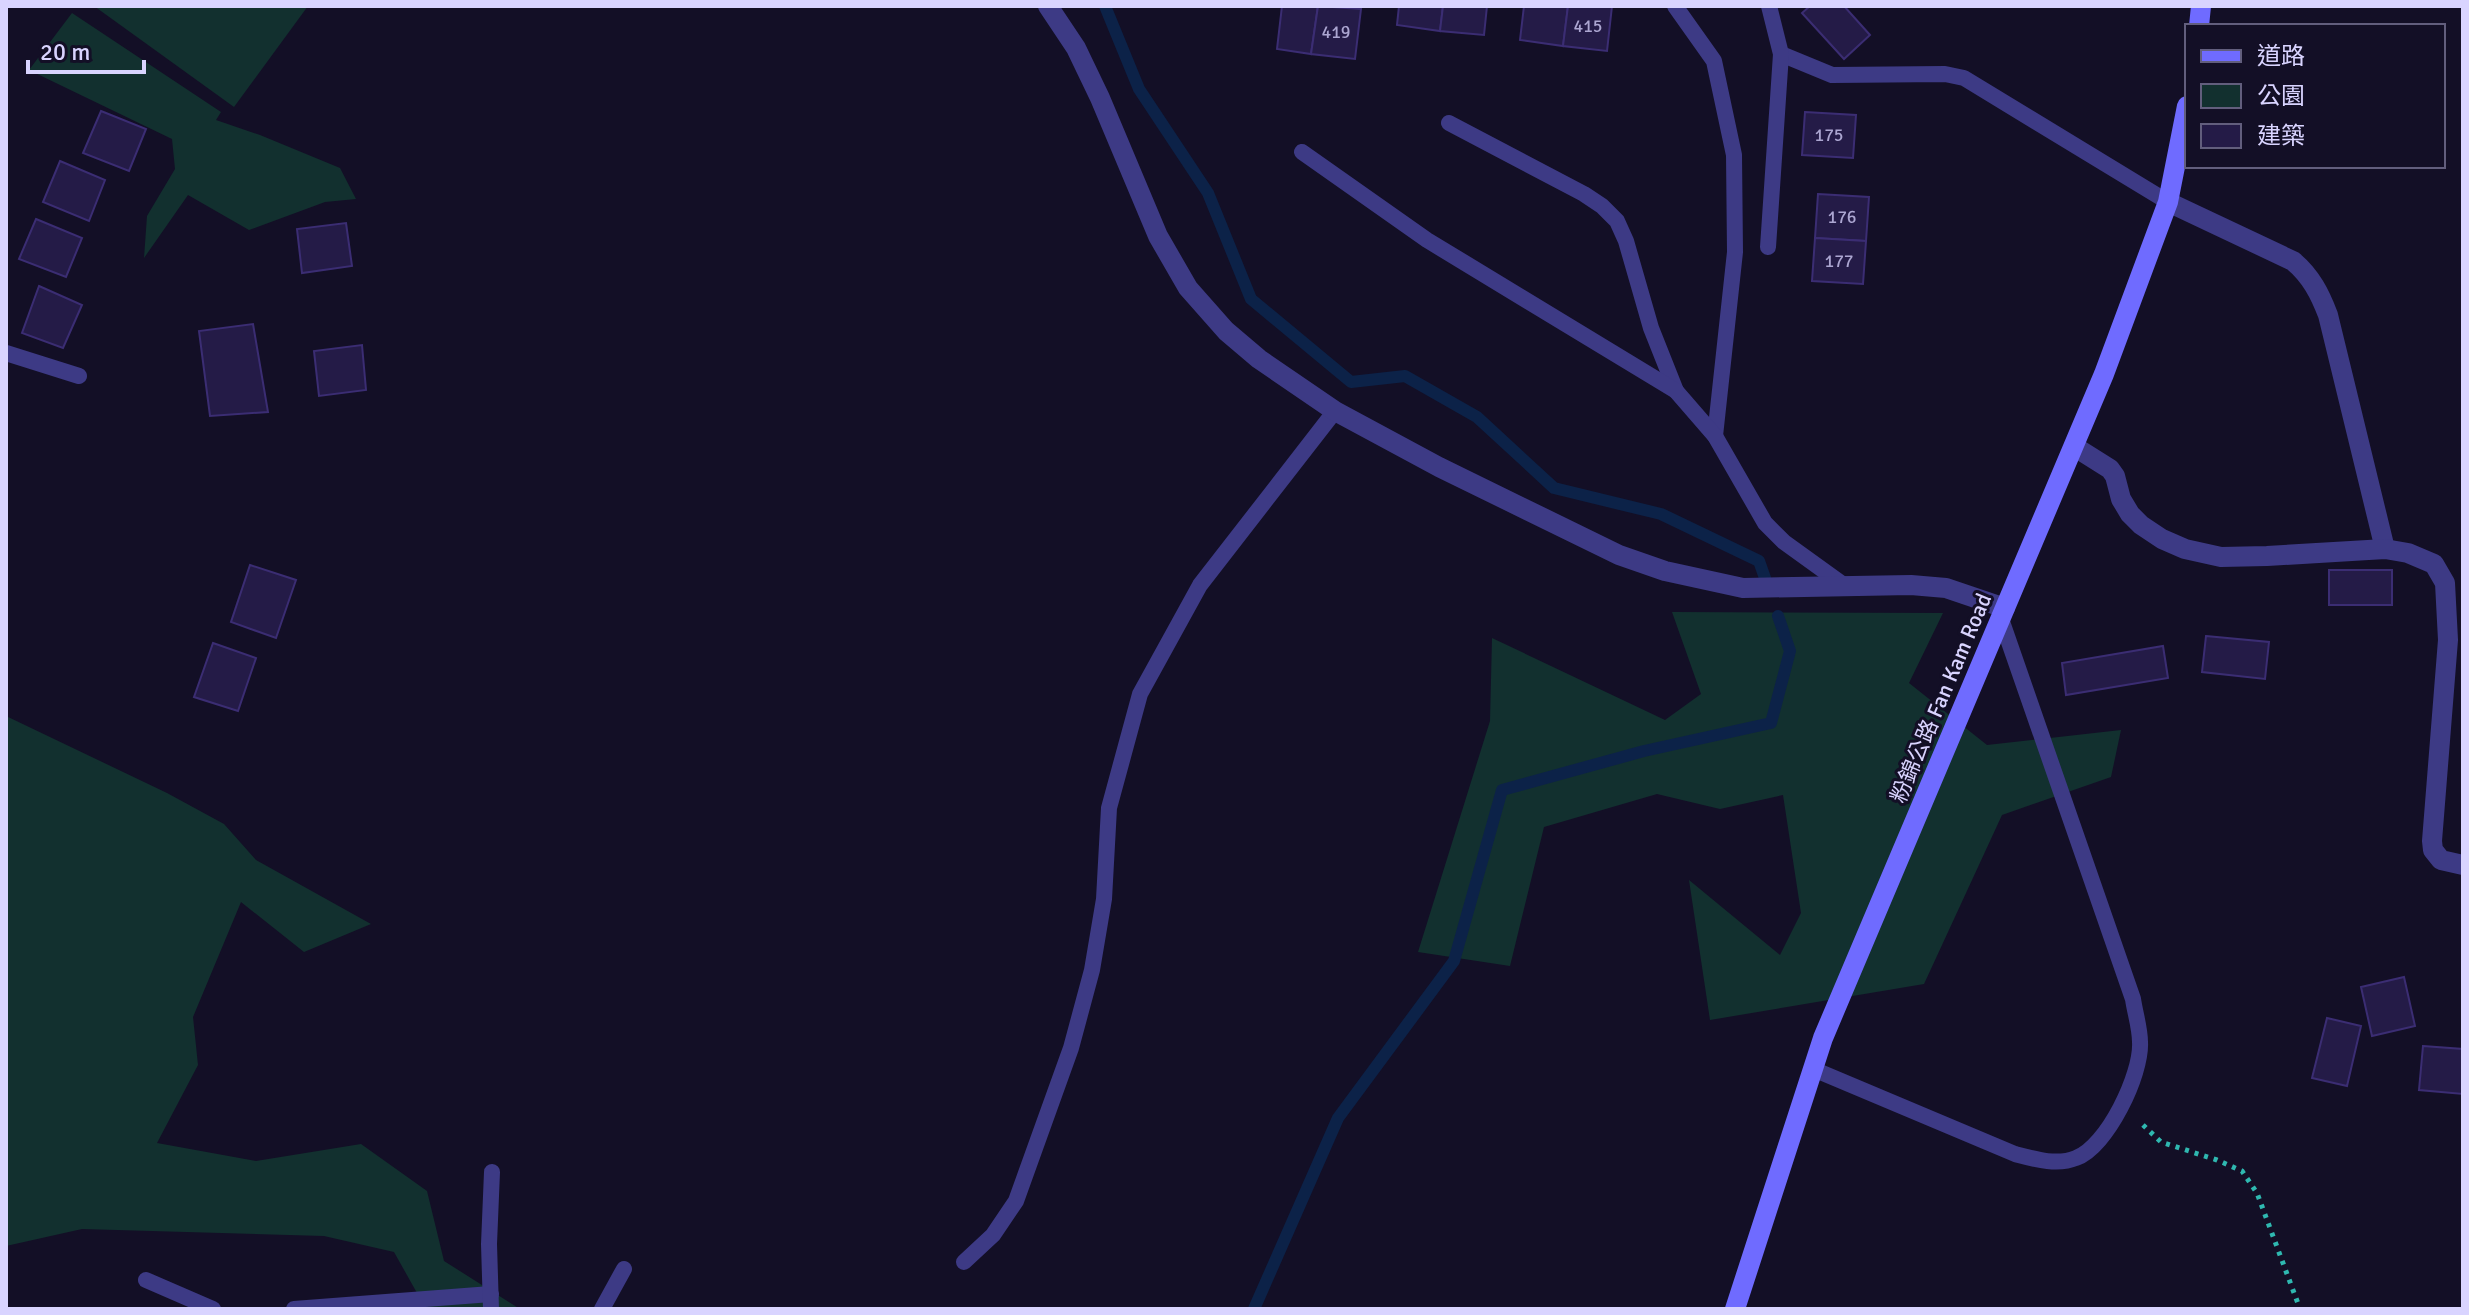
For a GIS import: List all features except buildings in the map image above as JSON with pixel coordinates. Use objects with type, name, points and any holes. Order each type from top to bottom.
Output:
[{"type":"main road","name":"粉錦公路 Fan Kam Road","points":[[1735,1309],[1823,1038],[2075,447],[2168,202],[2185,116]]},
{"type":"street","points":[[1048,6],[1076,48],[1158,236],[1188,288],[1226,331],[1259,359],[1335,411],[1439,467],[1619,555],[1665,571],[1743,588],[1911,585],[1946,588],[2003,613]]},
{"type":"street","points":[[2168,202],[2293,261],[2314,284],[2328,315],[2385,549]]},
{"type":"street","points":[[2075,447],[2110,469],[2121,499],[2141,525],[2185,549],[2221,557],[2385,549],[2408,553],[2434,564],[2445,583],[2448,640],[2432,841],[2433,850],[2441,860],[2463,865]]},
{"type":"lane","points":[[1675,6],[1714,61],[1734,155],[1735,252],[1715,436]]},
{"type":"lane","points":[[1768,247],[1781,54],[1769,6]]},
{"type":"lane","points":[[1781,54],[1832,75],[1945,74],[1964,78],[2168,202]]},
{"type":"lane","points":[[1449,123],[1584,194],[1617,221],[1626,241],[1651,328],[1676,391]]},
{"type":"lane","points":[[1302,152],[1427,240],[1676,391],[1715,436],[1765,523],[1784,542],[1845,586]]},
{"type":"lane","points":[[6,353],[79,376]]},
{"type":"lane","points":[[964,1262],[993,1235],[1016,1201],[1071,1048],[1092,970],[1104,899],[1109,808],[1140,694],[1200,585],[1335,411]]},
{"type":"lane","points":[[1813,1069],[2015,1154],[2046,1161],[2068,1160],[2086,1152],[2098,1142],[2122,1105],[2137,1066],[2141,1043],[2133,999],[2003,613]]},
{"type":"lane","points":[[294,1309],[491,1301],[489,1244],[492,1172]]},
{"type":"lane","points":[[602,1309],[624,1269]]},
{"type":"lane","points":[[146,1280],[213,1309]]},
{"type":"path","points":[[2122,1105],[2161,1142],[2242,1171],[2257,1193],[2300,1309]]},
{"type":"green space","points":[[94,6],[308,6],[234,107]]},
{"type":"green space","points":[[72,13],[221,112],[216,120],[340,168],[356,199],[325,202],[249,230],[188,195],[144,258],[147,216],[175,169],[172,139],[29,70]]},
{"type":"green space","points":[[1672,612],[1943,613],[1909,683],[1987,745],[2121,730],[2111,777],[2002,815],[1924,984],[1710,1020],[1689,880],[1780,955],[1801,913],[1783,795],[1720,809],[1657,794],[1544,827],[1510,966],[1418,952],[1490,721],[1492,638],[1665,720],[1701,694]]},
{"type":"green space","points":[[6,716],[167,793],[224,824],[256,860],[371,924],[304,952],[241,902],[193,1017],[198,1065],[157,1143],[256,1161],[361,1144],[427,1191],[444,1261],[520,1309],[426,1309],[394,1252],[324,1236],[82,1229],[6,1246]]},
{"type":"waterway","points":[[1105,6],[1139,89],[1208,193],[1251,299],[1351,382],[1405,376],[1477,417],[1554,488],[1661,514],[1759,561],[1765,578]]},
{"type":"waterway","points":[[1254,1309],[1338,1118],[1454,961],[1502,790],[1644,751],[1771,723],[1790,651],[1778,616]]}]
